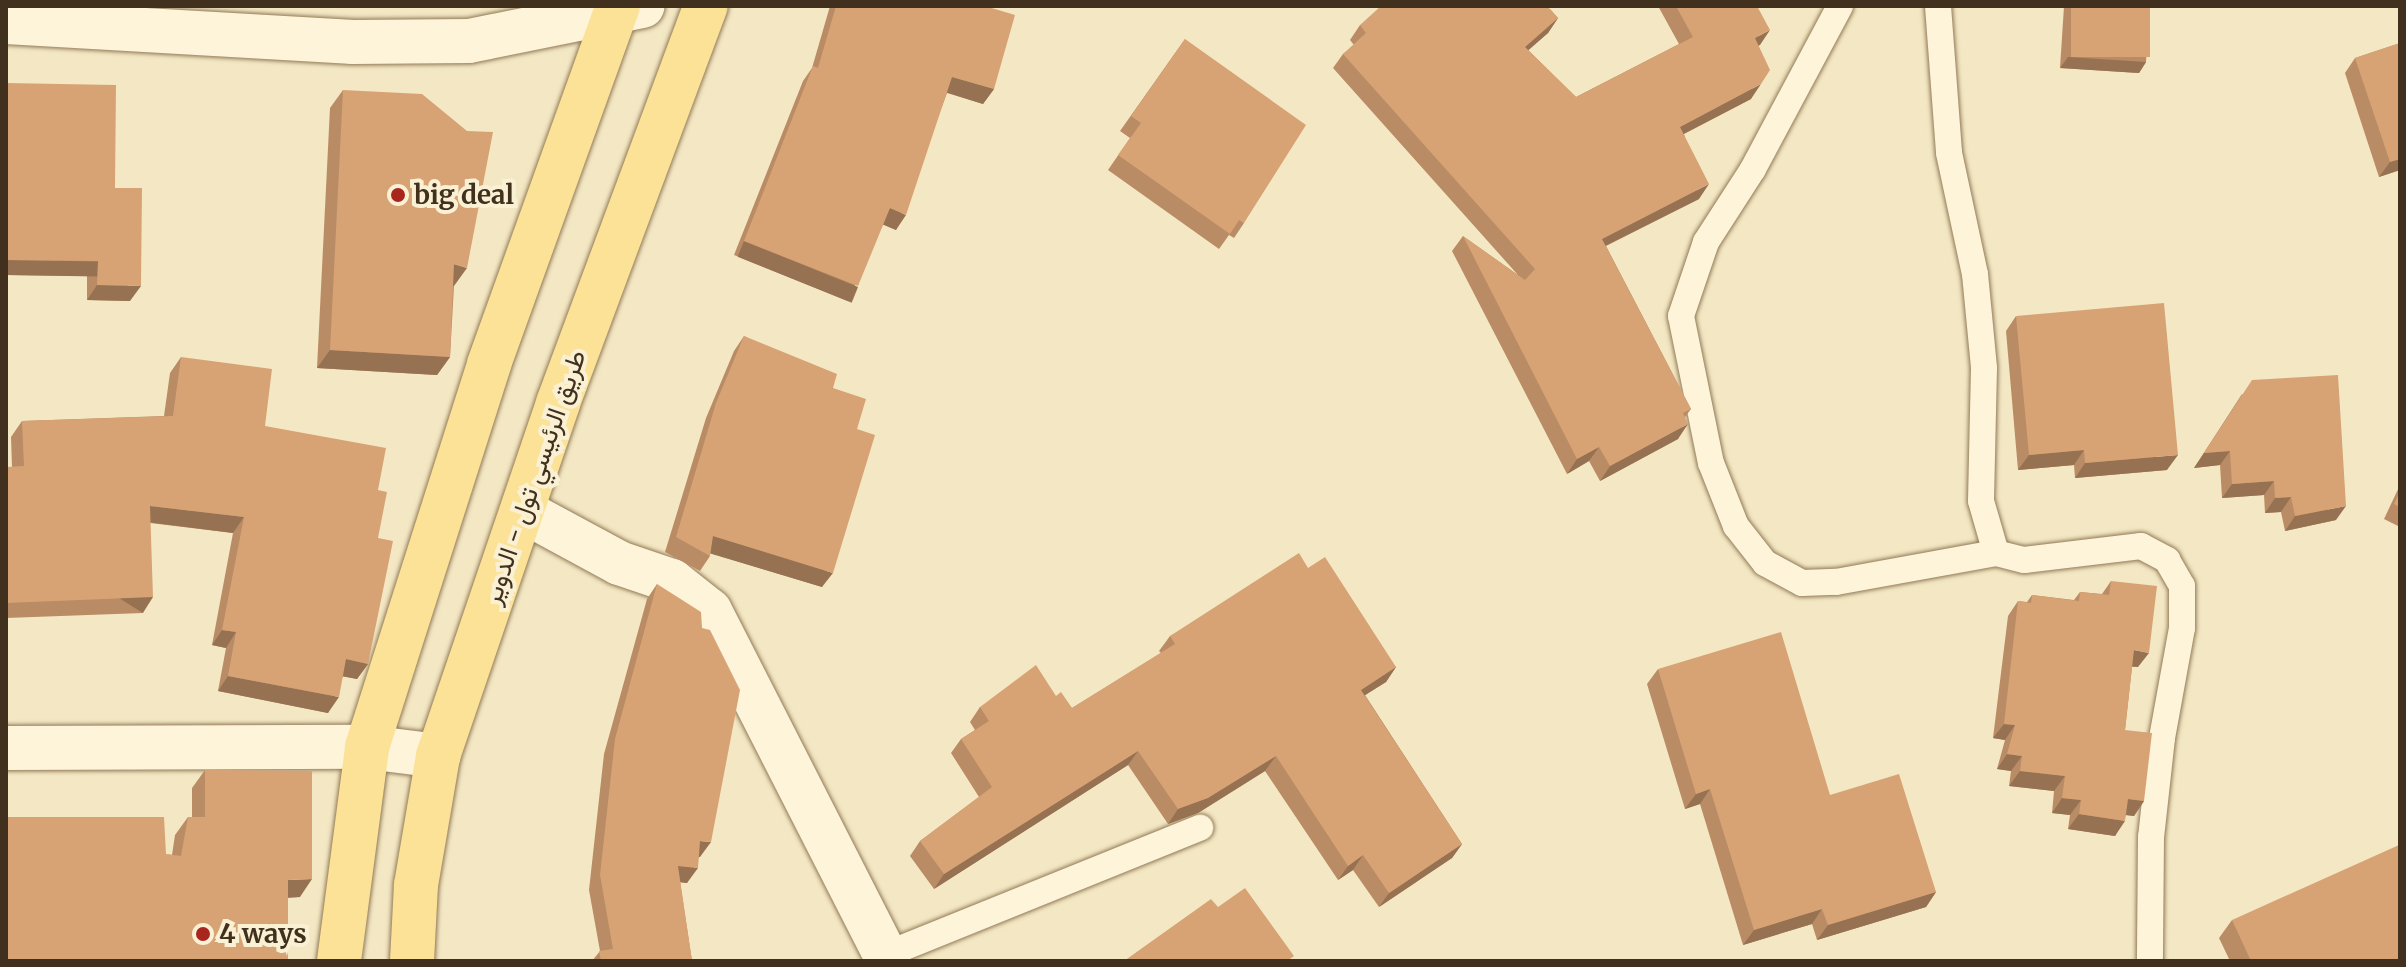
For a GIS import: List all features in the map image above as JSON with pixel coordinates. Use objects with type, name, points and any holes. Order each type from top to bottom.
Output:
[{"type":"main road","name":"طريق الرئيسي تول - الدوير","points":[[412,959],[416,885],[438,756],[706,6]]},
{"type":"main road","points":[[339,961],[367,747],[489,364],[625,9]]},
{"type":"street","points":[[6,22],[353,42],[469,41],[625,9]]},
{"type":"street","points":[[523,511],[619,563],[672,581],[710,611],[886,958]]},
{"type":"street","points":[[6,748],[367,747],[438,756]]},
{"type":"lane","points":[[1840,6],[1753,169],[1706,242],[1681,316],[1711,463],[1746,538],[1765,563],[1802,583],[1836,582],[1996,553],[2024,560],[2141,546],[2167,560],[2182,586],[2182,628],[2162,738],[2151,837],[2150,961]]},
{"type":"lane","points":[[1938,6],[1949,153],[1975,274],[1984,368],[1981,501],[1996,553]]},
{"type":"lane","points":[[886,958],[1200,828]]},
{"type":"building","points":[[836,6],[985,6],[1015,15],[994,89],[952,77],[906,215],[890,208],[858,286],[744,241],[813,66],[818,68]]},
{"type":"building","points":[[1381,6],[1549,6],[1558,18],[1525,47],[1576,97],[1693,37],[1676,6],[1757,6],[1770,30],[1755,38],[1770,70],[1761,84],[1680,127],[1709,184],[1602,239],[1691,409],[1683,413],[1688,424],[1610,466],[1599,447],[1577,459],[1463,236],[1525,280],[1535,269],[1343,54],[1366,33],[1360,25]]},
{"type":"building","points":[[2071,6],[2150,6],[2150,57],[2071,57]]},
{"type":"building","points":[[1185,39],[1306,125],[1244,223],[1239,220],[1230,234],[1118,155],[1141,123],[1131,116]]},
{"type":"building","points":[[2400,43],[2400,159],[2390,162],[2355,58]]},
{"type":"building","points":[[6,83],[116,85],[115,188],[142,188],[141,286],[97,285],[98,261],[6,260]]},
{"type":"building","points":[[343,90],[422,94],[467,131],[493,132],[467,268],[454,264],[450,357],[330,350]]},
{"type":"building","points":[[2164,303],[2178,455],[2085,463],[2084,450],[2029,455],[2016,316]]},
{"type":"building","points":[[744,336],[837,374],[833,388],[866,399],[857,429],[875,435],[833,573],[713,536],[710,556],[676,537],[716,403]]},
{"type":"building","points":[[181,357],[272,369],[265,426],[386,448],[378,490],[387,492],[378,538],[393,541],[368,664],[346,659],[339,697],[228,676],[236,632],[222,630],[244,517],[150,506],[153,597],[6,603],[6,467],[24,466],[22,421],[173,416]]},
{"type":"building","points":[[2338,375],[2346,506],[2295,516],[2291,497],[2275,498],[2274,481],[2232,484],[2230,451],[2204,453],[2252,380]]},
{"type":"building","points":[[2400,492],[2400,507],[2394,504]]},
{"type":"building","points":[[1299,553],[1308,568],[1325,557],[1396,667],[1361,690],[1462,844],[1389,893],[1363,855],[1348,866],[1276,756],[1208,798],[1178,809],[1138,751],[944,874],[920,841],[992,787],[961,739],[989,721],[980,707],[1036,665],[1056,696],[1061,692],[1072,708],[1175,644],[1170,636]]},
{"type":"building","points":[[2111,581],[2157,586],[2149,653],[2134,650],[2125,730],[2152,733],[2144,801],[2128,799],[2125,821],[2079,814],[2081,800],[2062,798],[2065,776],[2020,771],[2022,756],[2007,754],[2015,725],[2004,724],[2018,601],[2031,603],[2032,595],[2079,601],[2080,592],[2109,595]]},
{"type":"building","points":[[657,584],[701,612],[702,628],[710,630],[740,690],[711,842],[700,841],[698,868],[678,866],[692,961],[601,961],[599,951],[613,949],[600,875],[615,739]]},
{"type":"building","points":[[1781,632],[1830,795],[1899,774],[1936,892],[1828,925],[1822,909],[1754,930],[1710,789],[1696,794],[1658,669]]},
{"type":"building","points":[[205,770],[312,771],[312,879],[288,880],[288,961],[6,961],[6,817],[164,817],[166,854],[181,856],[188,817],[205,817]]},
{"type":"building","points":[[2399,845],[2400,961],[2251,961],[2232,920]]},
{"type":"building","points":[[1245,888],[1294,956],[1287,961],[1124,961],[1211,899],[1218,907]]},
{"type":"place","name":"big deal","points":[[398,195]]},
{"type":"place","name":"4 ways","points":[[203,934]]}]
